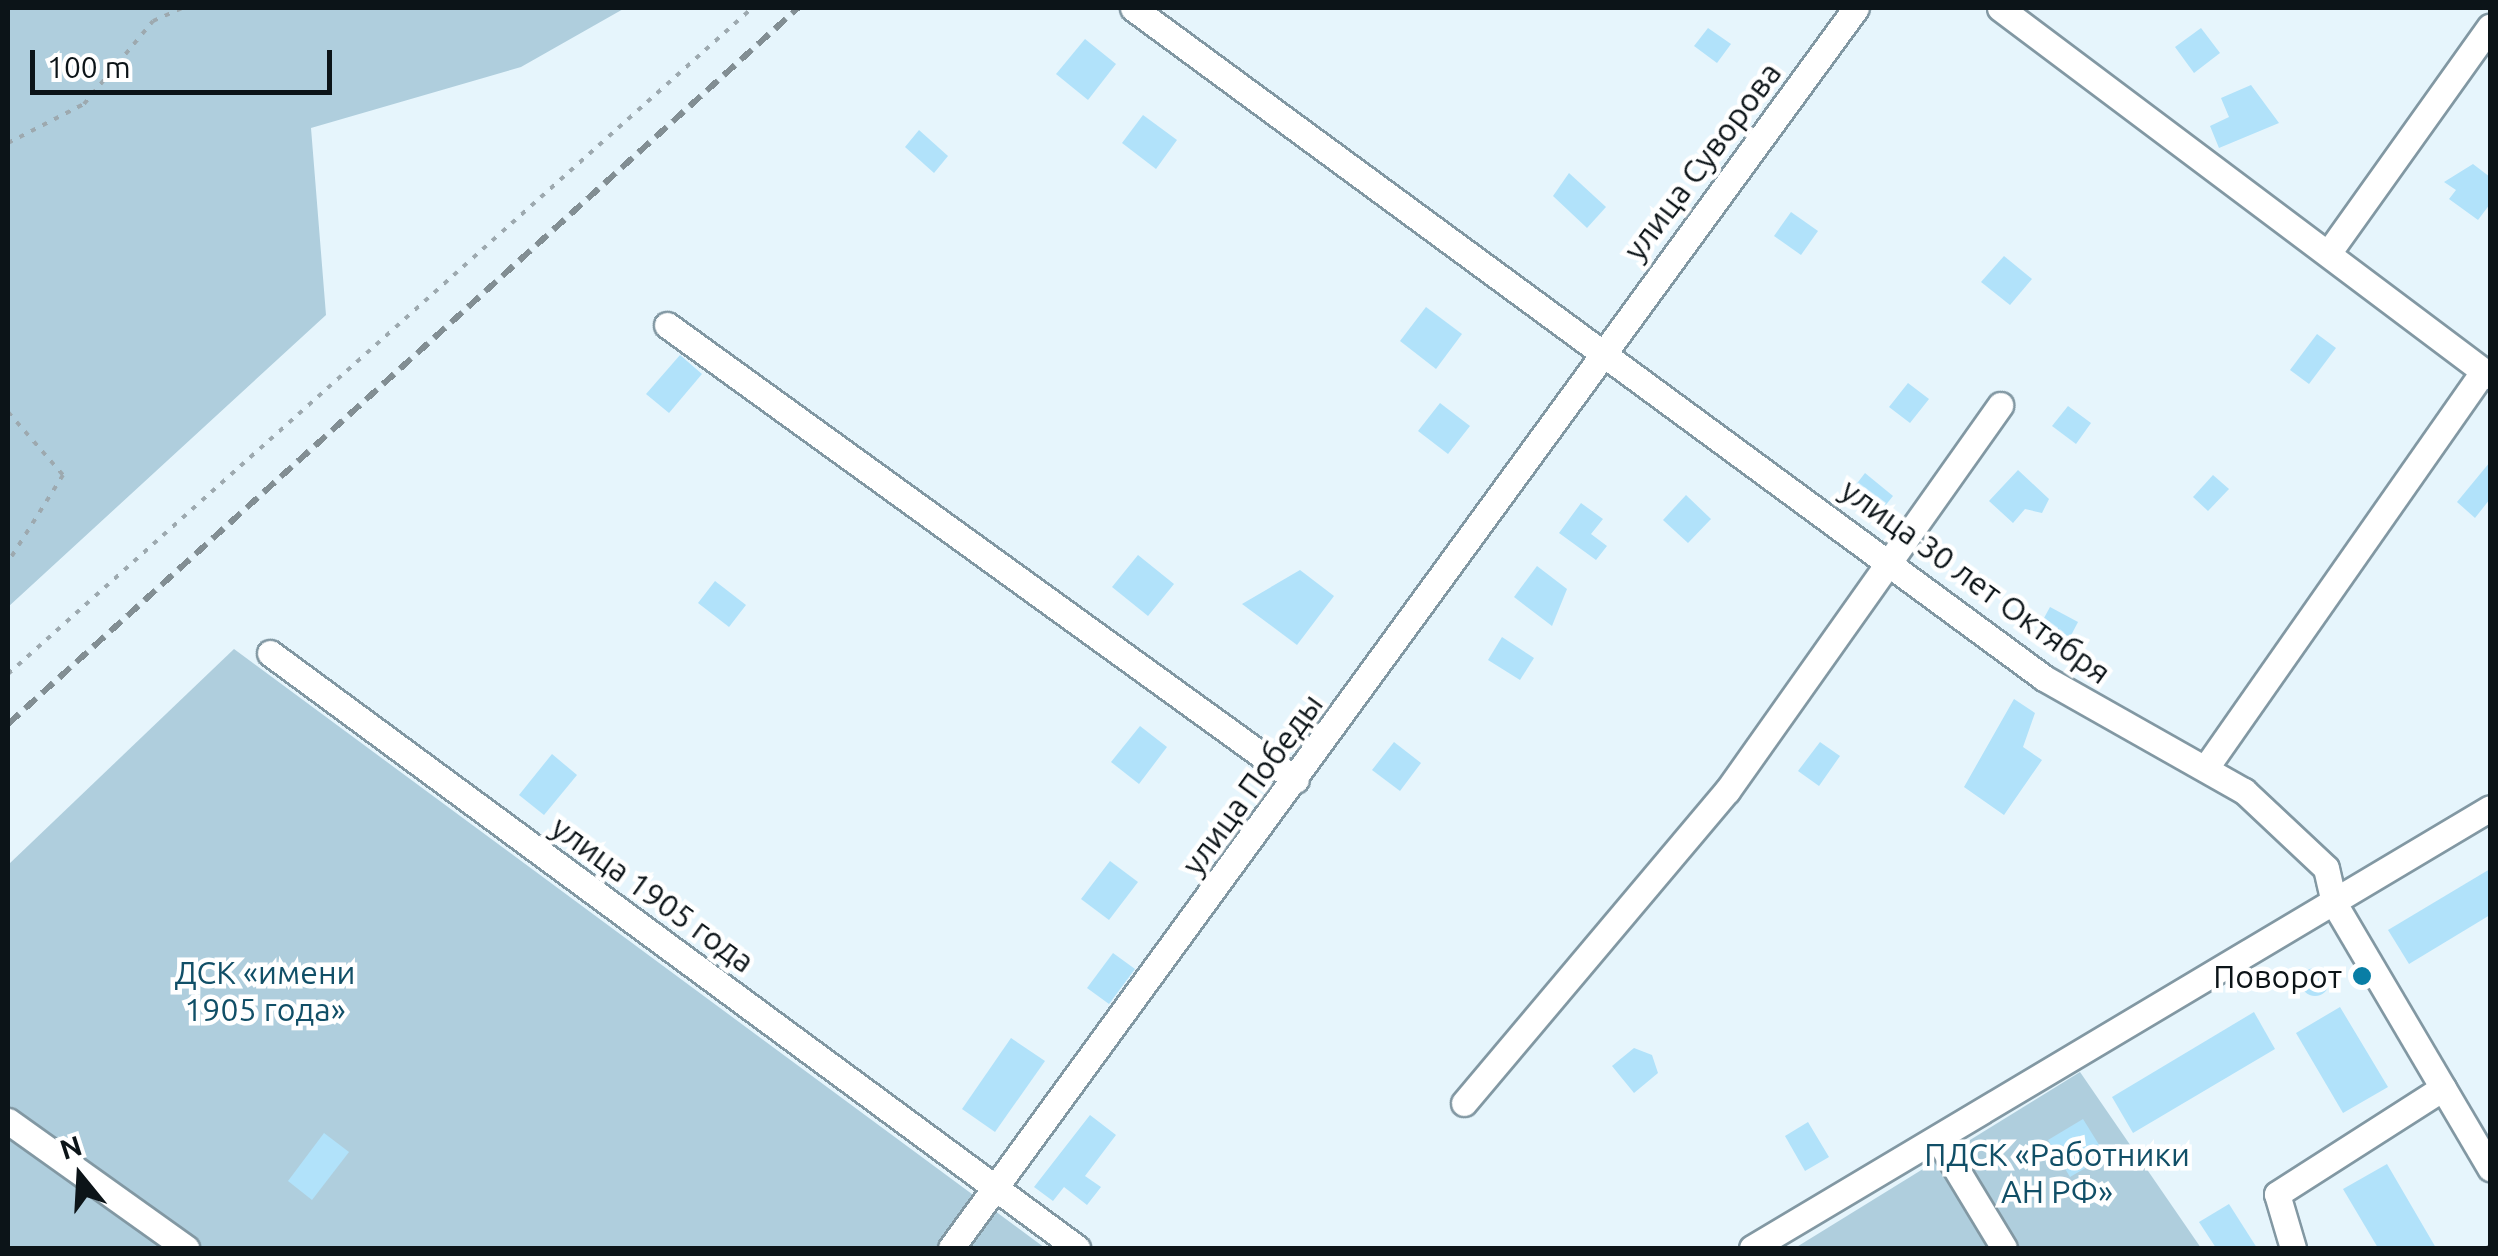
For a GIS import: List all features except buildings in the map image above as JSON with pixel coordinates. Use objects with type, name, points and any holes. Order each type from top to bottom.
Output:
[{"type":"street","name":"улица 30 лет Октября","points":[[1133,8],[2058,688],[2208,766],[2317,856],[2334,903],[2490,1168]]},
{"type":"street","name":"улица Суворова","points":[[1600,352],[1856,8]]},
{"type":"street","points":[[2000,8],[2488,374],[2208,766]]},
{"type":"street","points":[[2329,252],[2490,26]]},
{"type":"street","points":[[667,325],[1296,780]]},
{"type":"street","name":"улица Победы","points":[[951,1248],[1296,780],[1600,352]]},
{"type":"street","points":[[1464,1103],[1727,791],[2000,405]]},
{"type":"street","name":"улица 1905 года","points":[[270,653],[1078,1248]]},
{"type":"street","points":[[1752,1248],[2490,808]]},
{"type":"street","points":[[2293,1248],[2277,1194],[2443,1088]]},
{"type":"street","points":[[8,1121],[186,1248]]},
{"type":"street","points":[[1938,1138],[2004,1248]]},
{"type":"path","points":[[8,143],[84,104],[154,21],[182,8]]},
{"type":"path","points":[[8,674],[752,8]]},
{"type":"path","points":[[8,412],[63,475],[8,562]]},
{"type":"green space","points":[[8,8],[625,8],[521,67],[311,128],[326,315],[8,607]]},
{"type":"green space","name":"ДСК «имени 1905 года»","points":[[234,649],[1045,1248],[8,1248],[8,865]]},
{"type":"green space","name":"ПДСК «Работники АН РФ»","points":[[2080,1072],[2201,1248],[1795,1248]]},
{"type":"railway","points":[[8,724],[798,8]]},
{"type":"place","name":"Поворот","points":[[2362,976]]}]
